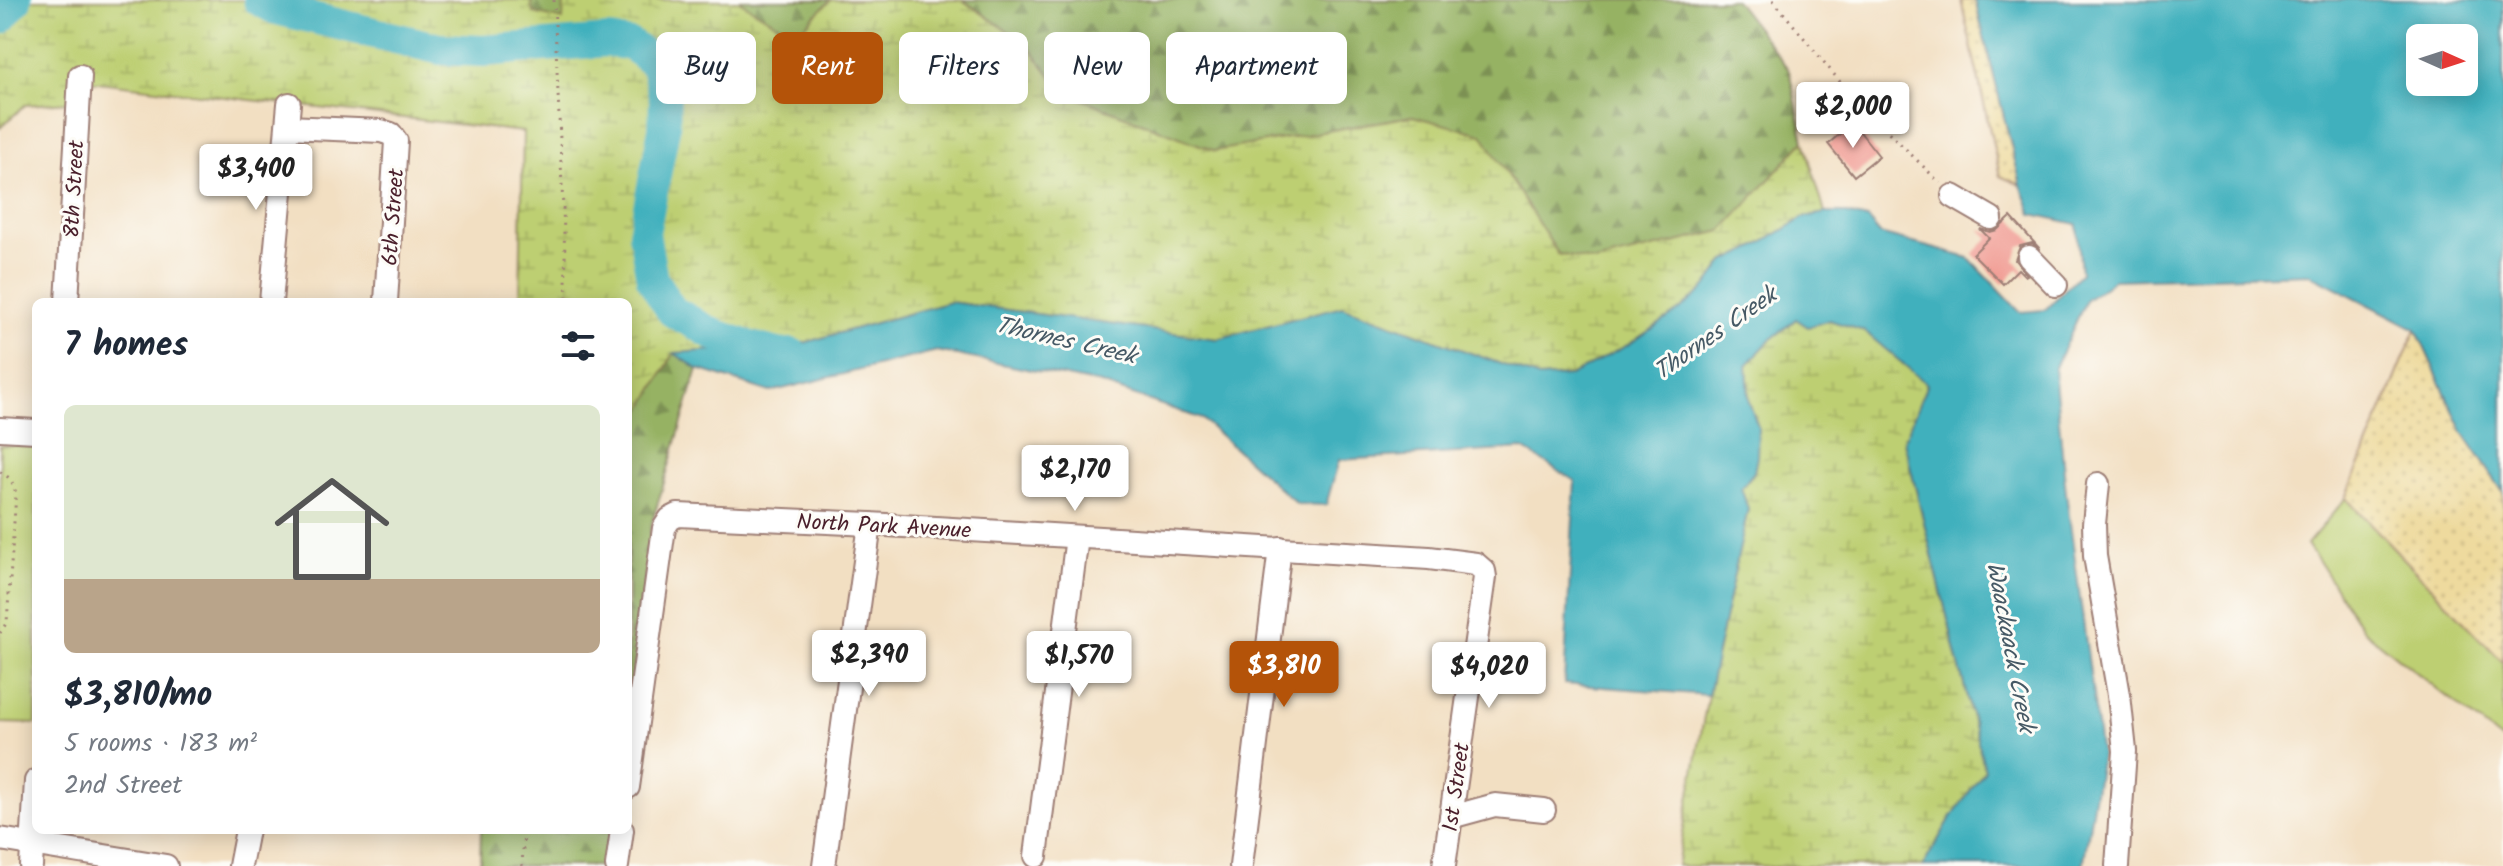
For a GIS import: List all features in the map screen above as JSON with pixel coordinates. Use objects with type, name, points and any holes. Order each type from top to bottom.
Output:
[{"type":"street","name":"8th Street","points":[[67,298],[80,76]]},
{"type":"street","name":"6th Street","points":[[271,298],[288,116],[391,134],[397,147],[386,298]]},
{"type":"street","points":[[1953,196],[1991,218]]},
{"type":"street","points":[[2029,257],[2056,285]]},
{"type":"street","points":[[0,429],[32,431]]},
{"type":"street","points":[[2098,484],[2095,556],[2119,695],[2125,751],[2117,866]]},
{"type":"street","name":"North Park Avenue","points":[[632,758],[664,528],[670,519],[678,515],[1280,548],[1429,558],[1481,567]]},
{"type":"street","points":[[824,866],[870,524]]},
{"type":"street","points":[[1036,856],[1077,537]]},
{"type":"street","points":[[1241,866],[1280,548]]},
{"type":"street","name":"1st Street","points":[[1444,866],[1485,577],[1481,567]]},
{"type":"street","points":[[1451,817],[1495,805],[1544,810]]},
{"type":"street","points":[[32,856],[33,834]]},
{"type":"street","points":[[240,866],[246,834]]},
{"type":"street","points":[[617,866],[621,834]]},
{"type":"street","points":[[0,839],[32,856],[166,866]]},
{"type":"path","points":[[554,0],[567,298]]},
{"type":"path","points":[[1773,0],[1850,94],[1953,196]]},
{"type":"path","points":[[0,472],[14,484],[16,494],[7,622],[0,633]]},
{"type":"path","points":[[522,866],[524,834]]},
{"type":"green space","points":[[0,0],[531,0],[533,13],[563,20],[564,0],[737,0],[791,32],[772,32],[772,104],[883,104],[883,32],[799,32],[831,0],[962,0],[1009,32],[899,32],[899,104],[1028,104],[1028,45],[1044,67],[1044,104],[1094,104],[1215,151],[1412,116],[1482,134],[1558,254],[1596,262],[1722,231],[1804,141],[1825,213],[1805,217],[1724,262],[1706,287],[1680,310],[1628,345],[1570,376],[1539,378],[1342,306],[1217,339],[950,302],[800,344],[674,353],[632,427],[632,298],[520,298],[523,132],[73,79],[70,102],[25,105],[0,128]]},
{"type":"green space","points":[[531,0],[564,0],[564,20],[533,13]]},
{"type":"green space","points":[[737,0],[831,0],[799,32],[791,32]]},
{"type":"green space","points":[[963,0],[1735,0],[1789,70],[1804,141],[1723,231],[1596,262],[1558,254],[1481,134],[1412,116],[1215,151],[1094,104],[1150,104],[1150,32],[1044,32],[1044,67],[1028,45],[1028,32],[1010,32]]},
{"type":"green space","points":[[1796,319],[1808,327],[1829,320],[1865,331],[1927,384],[1904,441],[1985,770],[1952,816],[1923,866],[1677,866],[1708,695],[1748,509],[1741,488],[1754,472],[1758,427],[1749,402],[1747,365],[1770,340]]},
{"type":"green space","points":[[674,353],[698,369],[651,526],[632,686],[632,427]]},
{"type":"green space","points":[[0,445],[32,446],[32,724],[0,723]]},
{"type":"green space","points":[[2346,498],[2503,662],[2503,741],[2363,630],[2307,544]]},
{"type":"green space","points":[[481,834],[614,834],[610,866],[480,866]]},
{"type":"sand","points":[[1961,0],[1975,0],[2021,185],[2000,176]]},
{"type":"sand","points":[[2416,329],[2463,432],[2503,492],[2503,662],[2346,498]]},
{"type":"water","name":"Waackaack Creek","points":[[1975,0],[2503,0],[2503,492],[2463,432],[2416,329],[2310,274],[2114,280],[2086,300],[2054,369],[2066,493],[2101,755],[2083,866],[1923,866],[1952,816],[1985,770],[1904,441],[1927,384],[1864,331],[1829,320],[1808,327],[1796,319],[1770,340],[1747,365],[1749,402],[1758,427],[1757,457],[1754,472],[1741,488],[1748,509],[1708,695],[1564,684],[1575,481],[1523,449],[1339,460],[1326,505],[1297,504],[1202,419],[1101,384],[937,351],[770,392],[698,369],[674,353],[800,344],[950,302],[1217,339],[1342,306],[1539,378],[1570,376],[1628,345],[1680,310],[1706,287],[1724,262],[1805,217],[1825,213],[1842,213],[1867,219],[1880,234],[1969,258],[2020,312],[2045,310],[2081,273],[2077,224],[2032,214],[2021,185]]},
{"type":"building","points":[[1853,123],[1879,156],[1854,176],[1828,144]]},
{"type":"building","points":[[2011,217],[2040,249],[2032,243],[2020,246],[2015,260],[2027,275],[2018,269],[2003,284],[1973,254],[1989,238],[1980,229],[1990,232],[1997,230]]},
{"type":"waterway","name":"Thornes Creek","points":[[0,19],[16,0]]},
{"type":"waterway","name":"Thornes Creek","points":[[259,0],[276,9],[440,49],[483,51],[608,41],[631,45],[656,64],[665,98],[664,129],[644,233],[652,279],[672,311],[713,334],[782,355],[792,354]]}]
